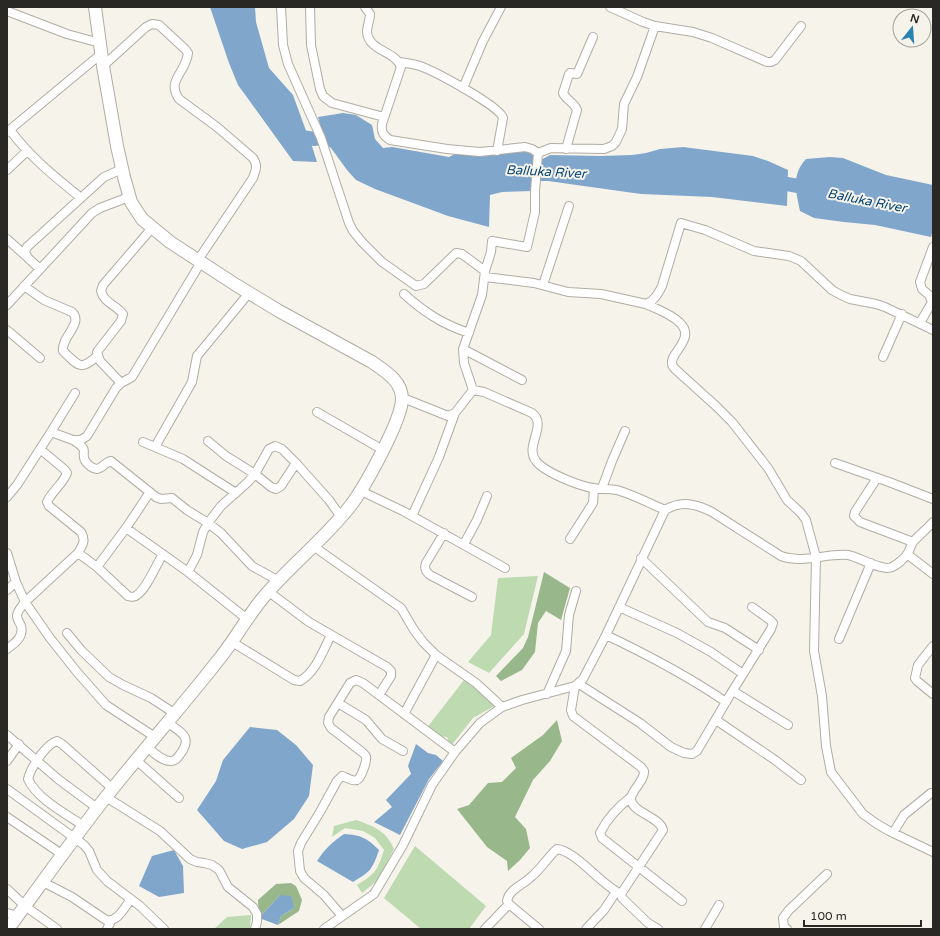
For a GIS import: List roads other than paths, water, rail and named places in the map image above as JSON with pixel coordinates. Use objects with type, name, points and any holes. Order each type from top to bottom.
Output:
[{"type":"main road","points":[[8,929],[12,915],[25,906],[97,808],[217,663],[247,619],[268,592],[341,517],[361,491],[383,450],[397,419],[402,398],[399,386],[394,378],[384,370],[249,293],[199,261],[152,228],[142,219],[129,197],[122,169],[95,7]]},
{"type":"street","points":[[281,7],[283,45],[288,64],[321,138],[349,223],[353,231],[382,262],[416,286],[424,284],[456,253],[462,254],[485,274],[543,285],[568,292],[601,294],[646,304],[681,323],[685,330],[685,336],[683,343],[672,360],[672,365],[726,417],[752,447],[768,468],[784,496],[806,520],[813,558],[814,651],[822,696],[826,746],[831,772],[863,814],[893,833],[933,852]]},
{"type":"street","points":[[310,7],[311,45],[323,96],[332,103],[384,117]]},
{"type":"street","points":[[365,7],[368,9],[370,14],[367,31],[370,42],[395,58],[401,66],[384,117],[381,131],[384,136],[390,140],[448,149],[480,152],[525,147],[538,153]]},
{"type":"street","points":[[463,88],[483,41],[501,7]]},
{"type":"street","points":[[610,7],[633,18],[656,26],[692,32],[712,38],[735,47],[754,57],[770,62],[775,60],[800,26]]},
{"type":"street","points":[[7,12],[67,34],[102,54]]},
{"type":"street","points":[[73,440],[81,440],[87,436],[116,388],[121,383],[132,377],[199,261],[253,178],[256,169],[256,163],[253,158],[217,127],[179,99],[174,88],[174,82],[186,62],[188,54],[185,49],[159,25],[152,24],[146,27],[102,54],[9,131],[53,176],[82,198]]},
{"type":"street","points":[[538,153],[551,148],[604,149],[612,146],[616,142],[622,129],[624,104],[637,77],[656,26]]},
{"type":"street","points":[[566,149],[577,110],[575,105],[564,96],[563,93],[569,74],[577,74],[593,37]]},
{"type":"street","points":[[399,62],[419,65],[428,69],[463,88],[502,114],[503,118],[497,151]]},
{"type":"street","points":[[7,170],[27,151]]},
{"type":"street","points":[[473,390],[464,363],[463,350],[482,295],[492,241],[527,247],[535,212],[538,153]]},
{"type":"street","points":[[28,258],[25,252],[27,247],[104,177],[122,169]]},
{"type":"street","points":[[8,303],[92,213],[100,208],[129,197]]},
{"type":"street","points":[[543,285],[569,206]]},
{"type":"street","points":[[646,304],[657,296],[662,286],[681,222],[705,230],[754,251],[789,256],[801,261],[832,290],[841,295],[859,301],[876,304],[902,314],[933,330]]},
{"type":"street","points":[[24,286],[44,300],[72,312],[75,315],[76,321],[62,349],[78,364],[82,366],[89,364],[97,356],[99,349],[121,321],[122,314],[119,309],[103,298],[100,291],[103,285],[152,228]]},
{"type":"street","points":[[7,239],[40,269]]},
{"type":"street","points":[[920,323],[932,302],[929,295],[922,289],[920,282],[933,247]]},
{"type":"street","points":[[155,447],[192,382],[197,356],[249,293]]},
{"type":"street","points":[[404,294],[420,309],[433,318],[468,333]]},
{"type":"street","points":[[882,357],[902,314]]},
{"type":"street","points":[[7,330],[40,358]]},
{"type":"street","points":[[463,350],[522,380]]},
{"type":"street","points":[[97,356],[121,383]]},
{"type":"street","points":[[473,390],[484,392],[536,416],[538,426],[532,450],[535,460],[542,468],[578,484],[620,491],[666,510]]},
{"type":"street","points":[[412,516],[439,457],[455,413],[473,390]]},
{"type":"street","points":[[7,497],[17,485],[52,432],[75,393]]},
{"type":"street","points":[[402,398],[448,416],[455,413]]},
{"type":"street","points":[[317,412],[383,450]]},
{"type":"street","points":[[570,539],[593,503],[598,488],[626,431]]},
{"type":"street","points":[[52,432],[73,440],[82,446],[85,462],[93,468],[98,469],[106,462],[111,461],[156,497],[161,499],[172,498],[221,533],[252,566],[279,581]]},
{"type":"street","points":[[208,441],[226,456],[276,489],[281,486],[296,463]]},
{"type":"street","points":[[143,442],[193,464],[236,493]]},
{"type":"street","points":[[188,572],[197,555],[203,532],[208,523],[220,506],[236,493],[255,474],[269,449],[275,446],[282,449],[296,463],[329,500],[341,517]]},
{"type":"street","points":[[7,650],[19,639],[22,634],[17,617],[19,610],[25,602],[78,553],[83,544],[84,538],[81,532],[49,506],[47,502],[65,479],[67,473],[64,468],[40,449]]},
{"type":"street","points":[[835,464],[933,499]]},
{"type":"street","points":[[877,478],[855,512],[854,516],[860,522],[913,542]]},
{"type":"street","points":[[361,491],[444,533],[505,568]]},
{"type":"street","points":[[97,567],[150,492]]},
{"type":"street","points":[[464,544],[477,520],[487,496]]},
{"type":"street","points":[[682,901],[602,838],[600,833],[615,811],[631,797],[644,777],[644,771],[641,767],[573,716],[571,710],[577,685],[590,667],[666,510],[672,506],[682,504],[703,508],[712,512],[781,556],[789,559],[851,556],[885,568],[893,567],[907,554],[913,542],[933,522]]},
{"type":"street","points":[[126,528],[188,572],[247,619]]},
{"type":"street","points":[[444,533],[426,563],[426,571],[430,575],[472,597]]},
{"type":"street","points":[[313,546],[401,608],[418,636],[436,655],[476,683],[502,707]]},
{"type":"street","points":[[7,553],[16,582],[25,602],[50,638],[99,698],[111,709],[155,737]]},
{"type":"street","points":[[78,553],[97,567],[128,596],[133,597],[138,595],[150,578],[163,554]]},
{"type":"street","points":[[907,554],[933,574]]},
{"type":"street","points":[[642,558],[708,622],[725,628],[759,650]]},
{"type":"street","points":[[839,639],[871,563]]},
{"type":"street","points":[[7,590],[16,582]]},
{"type":"street","points":[[547,694],[566,651],[569,615],[576,591]]},
{"type":"street","points":[[268,592],[309,622],[387,667],[391,671],[391,676],[378,695]]},
{"type":"street","points":[[619,607],[677,633],[711,652],[743,674]]},
{"type":"street","points":[[324,929],[334,926],[342,916],[374,894],[403,844],[432,784],[455,752],[480,724],[502,707],[577,685],[640,723],[661,740],[684,753],[692,754],[697,751],[772,629],[772,623],[770,620],[752,607]]},
{"type":"street","points":[[67,633],[81,650],[110,677],[151,698],[171,718],[184,735],[186,741],[186,746],[177,759],[171,762],[164,760],[147,747]]},
{"type":"street","points":[[232,642],[294,680],[300,682],[307,678],[331,635]]},
{"type":"street","points":[[606,635],[649,655],[726,702]]},
{"type":"street","points":[[933,646],[918,665],[914,678],[933,694]]},
{"type":"street","points":[[404,714],[436,655]]},
{"type":"street","points":[[342,916],[324,895],[304,878],[300,871],[298,851],[300,843],[320,812],[337,781],[342,776],[355,780],[358,779],[366,761],[366,756],[362,752],[331,728],[328,723],[329,717],[350,683],[356,680],[363,683],[455,752]]},
{"type":"street","points":[[733,691],[788,725]]},
{"type":"street","points":[[338,703],[366,720],[382,739],[403,751]]},
{"type":"street","points":[[716,720],[775,760],[801,780]]},
{"type":"street","points":[[7,735],[58,779],[97,808]]},
{"type":"street","points":[[84,826],[46,800],[30,784],[28,779],[29,773],[37,760],[52,742],[57,741],[62,744],[109,793],[160,831],[190,860],[212,865],[219,870],[228,887],[253,907],[257,914],[255,929]]},
{"type":"street","points":[[7,761],[19,744]]},
{"type":"street","points":[[136,760],[179,798]]},
{"type":"street","points":[[7,789],[84,845],[89,851],[98,870],[107,881],[131,899],[164,929]]},
{"type":"street","points":[[893,833],[904,815],[931,793]]},
{"type":"street","points":[[586,929],[619,893],[663,830],[660,825],[634,806],[631,801],[631,797]]},
{"type":"street","points":[[7,817],[63,855]]},
{"type":"street","points":[[539,929],[509,904],[507,901],[508,896],[512,891],[531,878],[557,849],[562,850],[577,860],[606,885],[619,893],[622,898],[656,929]]},
{"type":"street","points":[[786,929],[784,927],[783,918],[789,910],[827,874]]},
{"type":"street","points":[[43,882],[79,901],[106,920],[111,921]]},
{"type":"street","points":[[7,889],[25,906],[57,929]]},
{"type":"street","points":[[107,929],[111,921],[117,918],[131,899]]},
{"type":"street","points":[[485,929],[509,904]]},
{"type":"street","points":[[705,929],[719,905]]},
{"type":"water","points":[[210,7],[255,7],[256,22],[269,68],[293,95],[317,162],[293,161],[238,85]]},
{"type":"water","points":[[343,113],[356,115],[372,125],[375,139],[383,148],[392,147],[449,157],[459,152],[520,150],[535,153],[532,191],[502,192],[490,195],[489,227],[448,216],[375,189],[356,180],[331,148],[325,143],[318,117]]},
{"type":"water","points":[[683,147],[753,156],[788,170],[787,206],[712,197],[641,194],[539,181],[541,160],[550,155],[632,155],[660,149]]},
{"type":"water","points":[[830,157],[843,158],[886,175],[933,185],[933,230],[931,237],[875,225],[814,218],[800,211],[796,190],[796,177],[801,165],[806,159]]},
{"type":"water","points":[[250,727],[277,730],[296,745],[313,765],[309,796],[294,819],[267,842],[242,849],[224,841],[197,810],[216,781],[223,760]]},
{"type":"water","points":[[416,744],[428,753],[436,755],[443,761],[429,779],[400,835],[374,822],[392,807],[386,800],[411,774],[408,766]]},
{"type":"water","points":[[344,834],[355,835],[363,838],[379,850],[375,862],[370,869],[353,882],[317,861],[329,846]]},
{"type":"water","points":[[174,850],[183,866],[184,893],[159,897],[139,886],[152,856]]},
{"type":"water","points":[[280,895],[291,896],[294,908],[281,916],[278,925],[259,918]]},
{"type":"waterway","name":"Balluka River","points":[[292,132],[301,137],[315,139],[335,134]]},
{"type":"waterway","name":"Balluka River","points":[[770,181],[815,189]]}]
